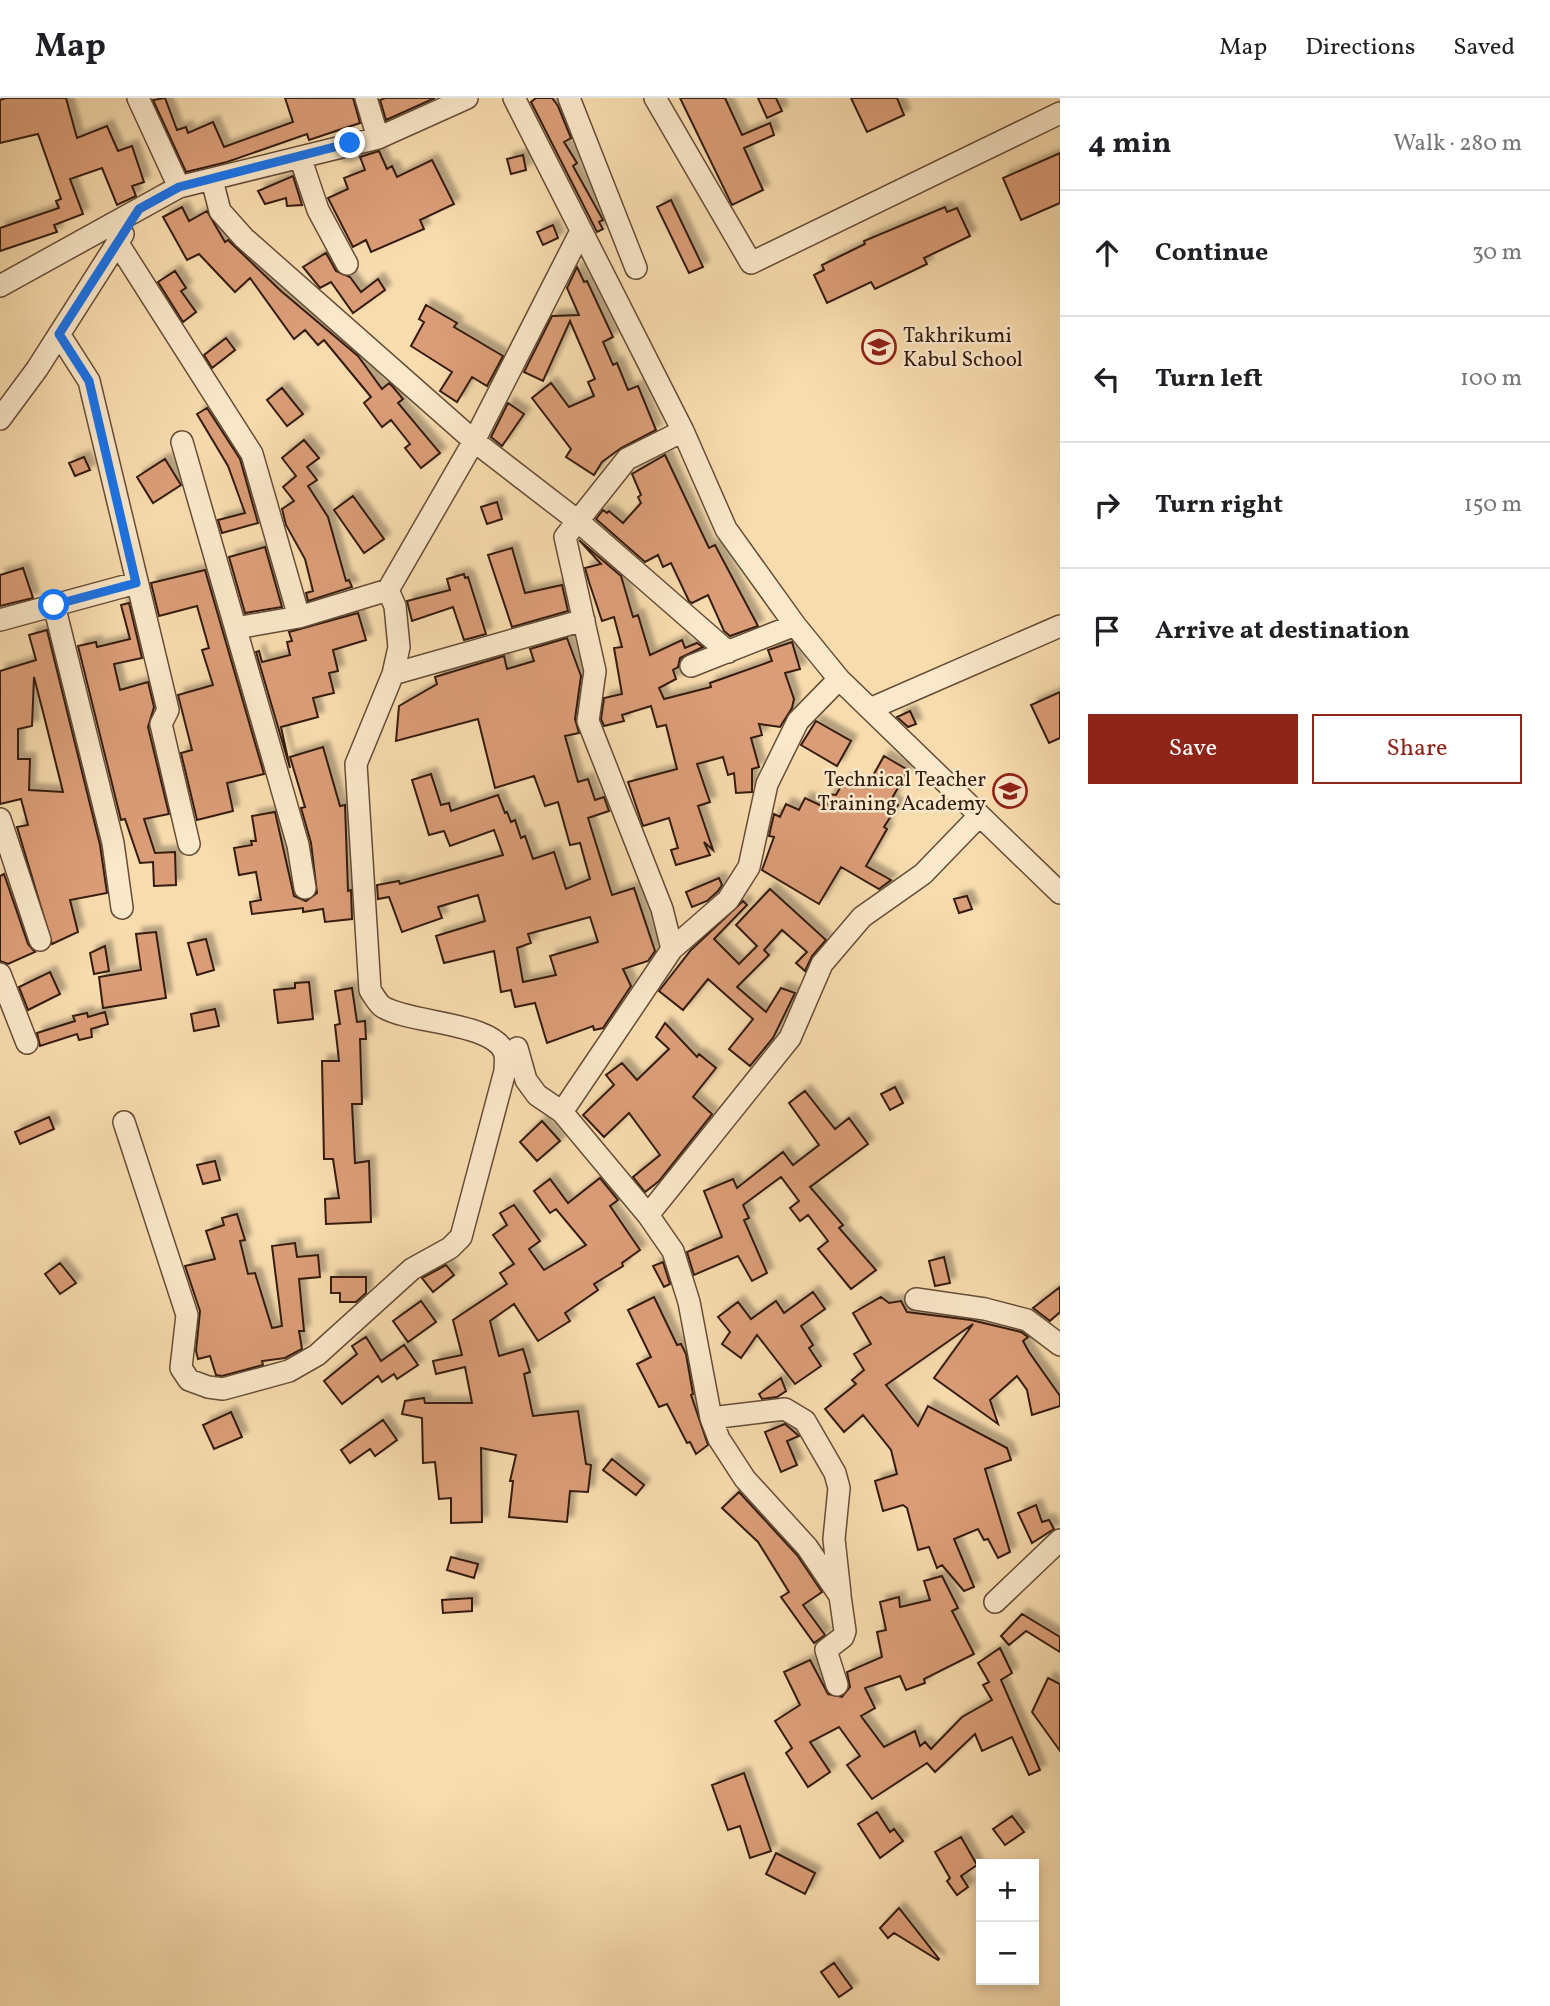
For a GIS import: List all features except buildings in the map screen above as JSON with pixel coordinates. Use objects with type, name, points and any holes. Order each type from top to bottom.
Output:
[{"type":"street","points":[[138,98],[179,187]]},
{"type":"street","points":[[366,98],[378,138]]},
{"type":"street","points":[[0,286],[179,187],[378,138],[467,98]]},
{"type":"street","points":[[514,98],[580,233],[683,431],[726,528],[795,625],[839,679],[872,708],[1060,893]]},
{"type":"street","points":[[569,98],[636,268]]},
{"type":"street","points":[[655,98],[751,262],[1060,113]]},
{"type":"street","points":[[300,157],[318,211],[347,264]]},
{"type":"street","points":[[212,180],[226,221],[474,441],[579,522],[727,652]]},
{"type":"street","points":[[0,419],[59,334],[139,209]]},
{"type":"street","points":[[236,628],[299,617],[388,590],[474,441],[580,233]]},
{"type":"street","points":[[117,242],[252,454],[299,617]]},
{"type":"street","points":[[59,334],[89,381],[168,710],[161,724],[189,844]]},
{"type":"street","points":[[672,949],[662,909],[588,720],[595,671],[565,537],[627,459],[683,431]]},
{"type":"street","points":[[182,442],[298,845],[305,888]]},
{"type":"street","points":[[0,620],[136,583]]},
{"type":"street","points":[[124,1122],[187,1315],[181,1368],[189,1380],[208,1387],[223,1389],[289,1371],[317,1355],[412,1269],[450,1248],[461,1237],[505,1071],[505,1053],[498,1042],[483,1033],[402,1015],[381,1007],[370,990],[356,764],[393,674],[399,647],[395,606],[388,590]]},
{"type":"street","points":[[54,605],[113,843],[122,908]]},
{"type":"street","points":[[393,674],[584,620]]},
{"type":"street","points":[[691,666],[795,625]]},
{"type":"street","points":[[872,708],[1060,626]]},
{"type":"street","points":[[562,1112],[672,949],[728,900],[749,867],[767,784],[798,721],[839,679]]},
{"type":"street","points":[[648,1215],[790,1038],[822,964],[863,917],[923,874],[979,816]]},
{"type":"street","points":[[0,819],[40,940]]},
{"type":"street","points":[[0,974],[27,1044]]},
{"type":"street","points":[[517,1048],[526,1080],[537,1096],[562,1112],[648,1215],[673,1251],[689,1302],[711,1418],[719,1438],[745,1479],[807,1547],[840,1596]]},
{"type":"street","points":[[916,1299],[985,1308],[1027,1320],[1060,1345]]},
{"type":"street","points":[[711,1418],[785,1409],[805,1421],[835,1473],[838,1488],[834,1539],[845,1631],[843,1637],[826,1650],[837,1685]]},
{"type":"street","points":[[995,1602],[1060,1540]]},
{"type":"place","name":"Takhrikumi Kabul School","points":[[879,347]]},
{"type":"place","name":"Technical Teacher Training Academy","points":[[1010,791]]},
{"type":"route","points":[[54,605],[136,583],[89,381],[59,334],[139,209],[179,187],[350,143]]}]
